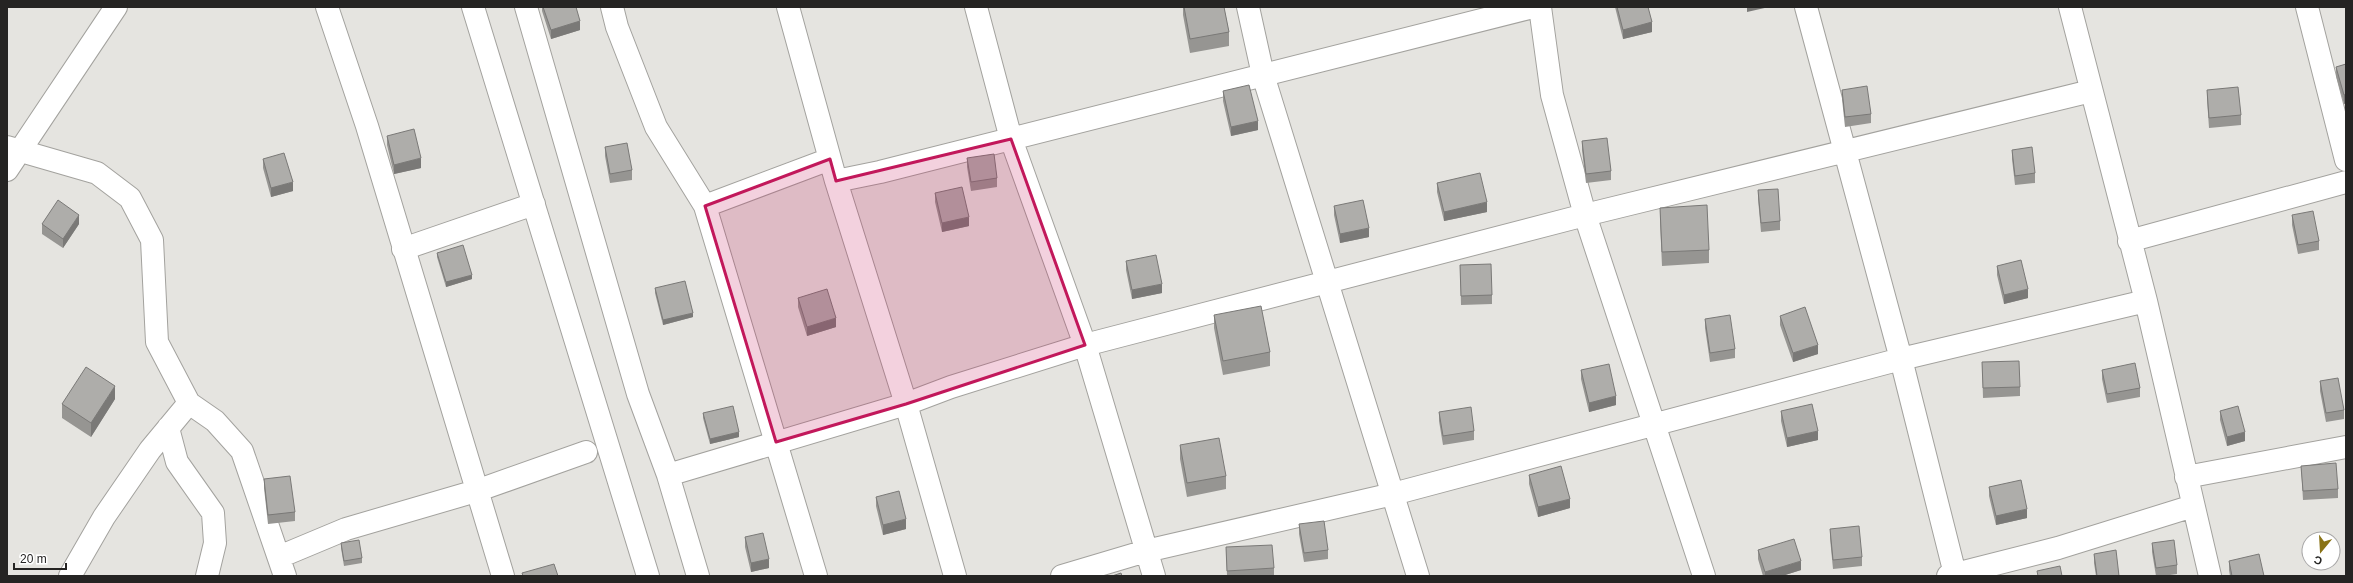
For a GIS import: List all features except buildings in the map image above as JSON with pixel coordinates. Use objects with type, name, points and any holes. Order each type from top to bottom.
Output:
[{"type":"street","points":[[7,170],[13,149],[116,7]]},
{"type":"street","points":[[327,7],[367,126],[476,491],[503,576]]},
{"type":"street","points":[[473,7],[648,576]]},
{"type":"street","points":[[526,7],[638,394],[668,475],[698,576]]},
{"type":"street","points":[[612,7],[617,26],[656,127],[705,206],[816,576]]},
{"type":"street","points":[[788,7],[836,181],[906,404],[955,576]]},
{"type":"street","points":[[976,7],[1011,139],[1085,345],[1154,576]]},
{"type":"street","points":[[1248,7],[1263,75],[1418,576]]},
{"type":"street","points":[[836,181],[1011,139],[1533,7]]},
{"type":"street","points":[[1540,7],[1552,95],[1585,216],[1704,576]]},
{"type":"street","points":[[1806,7],[1901,358],[1951,575],[2058,548],[2193,506]]},
{"type":"street","points":[[2070,7],[2129,241],[2146,301],[2210,576]]},
{"type":"street","points":[[2307,7],[2346,160]]},
{"type":"street","points":[[668,475],[906,404],[951,387],[1085,345],[1585,216],[2091,91]]},
{"type":"street","points":[[13,149],[97,173],[130,198],[152,240],[158,342],[189,403],[215,421],[242,451],[282,567],[346,529],[476,491],[586,452]]},
{"type":"street","points":[[705,206],[830,159]]},
{"type":"street","points":[[2129,241],[2346,182]]},
{"type":"street","points":[[403,249],[534,204]]},
{"type":"street","points":[[1062,576],[1146,552],[1393,494],[1901,358],[2146,301]]},
{"type":"street","points":[[70,576],[104,517],[150,450],[189,403]]},
{"type":"street","points":[[168,428],[177,462],[213,513],[215,543],[207,576]]},
{"type":"street","points":[[2186,477],[2346,447]]},
{"type":"highlighted area","points":[[1011,139],[1085,345],[906,404],[776,442],[705,206],[830,159],[836,181]]}]
